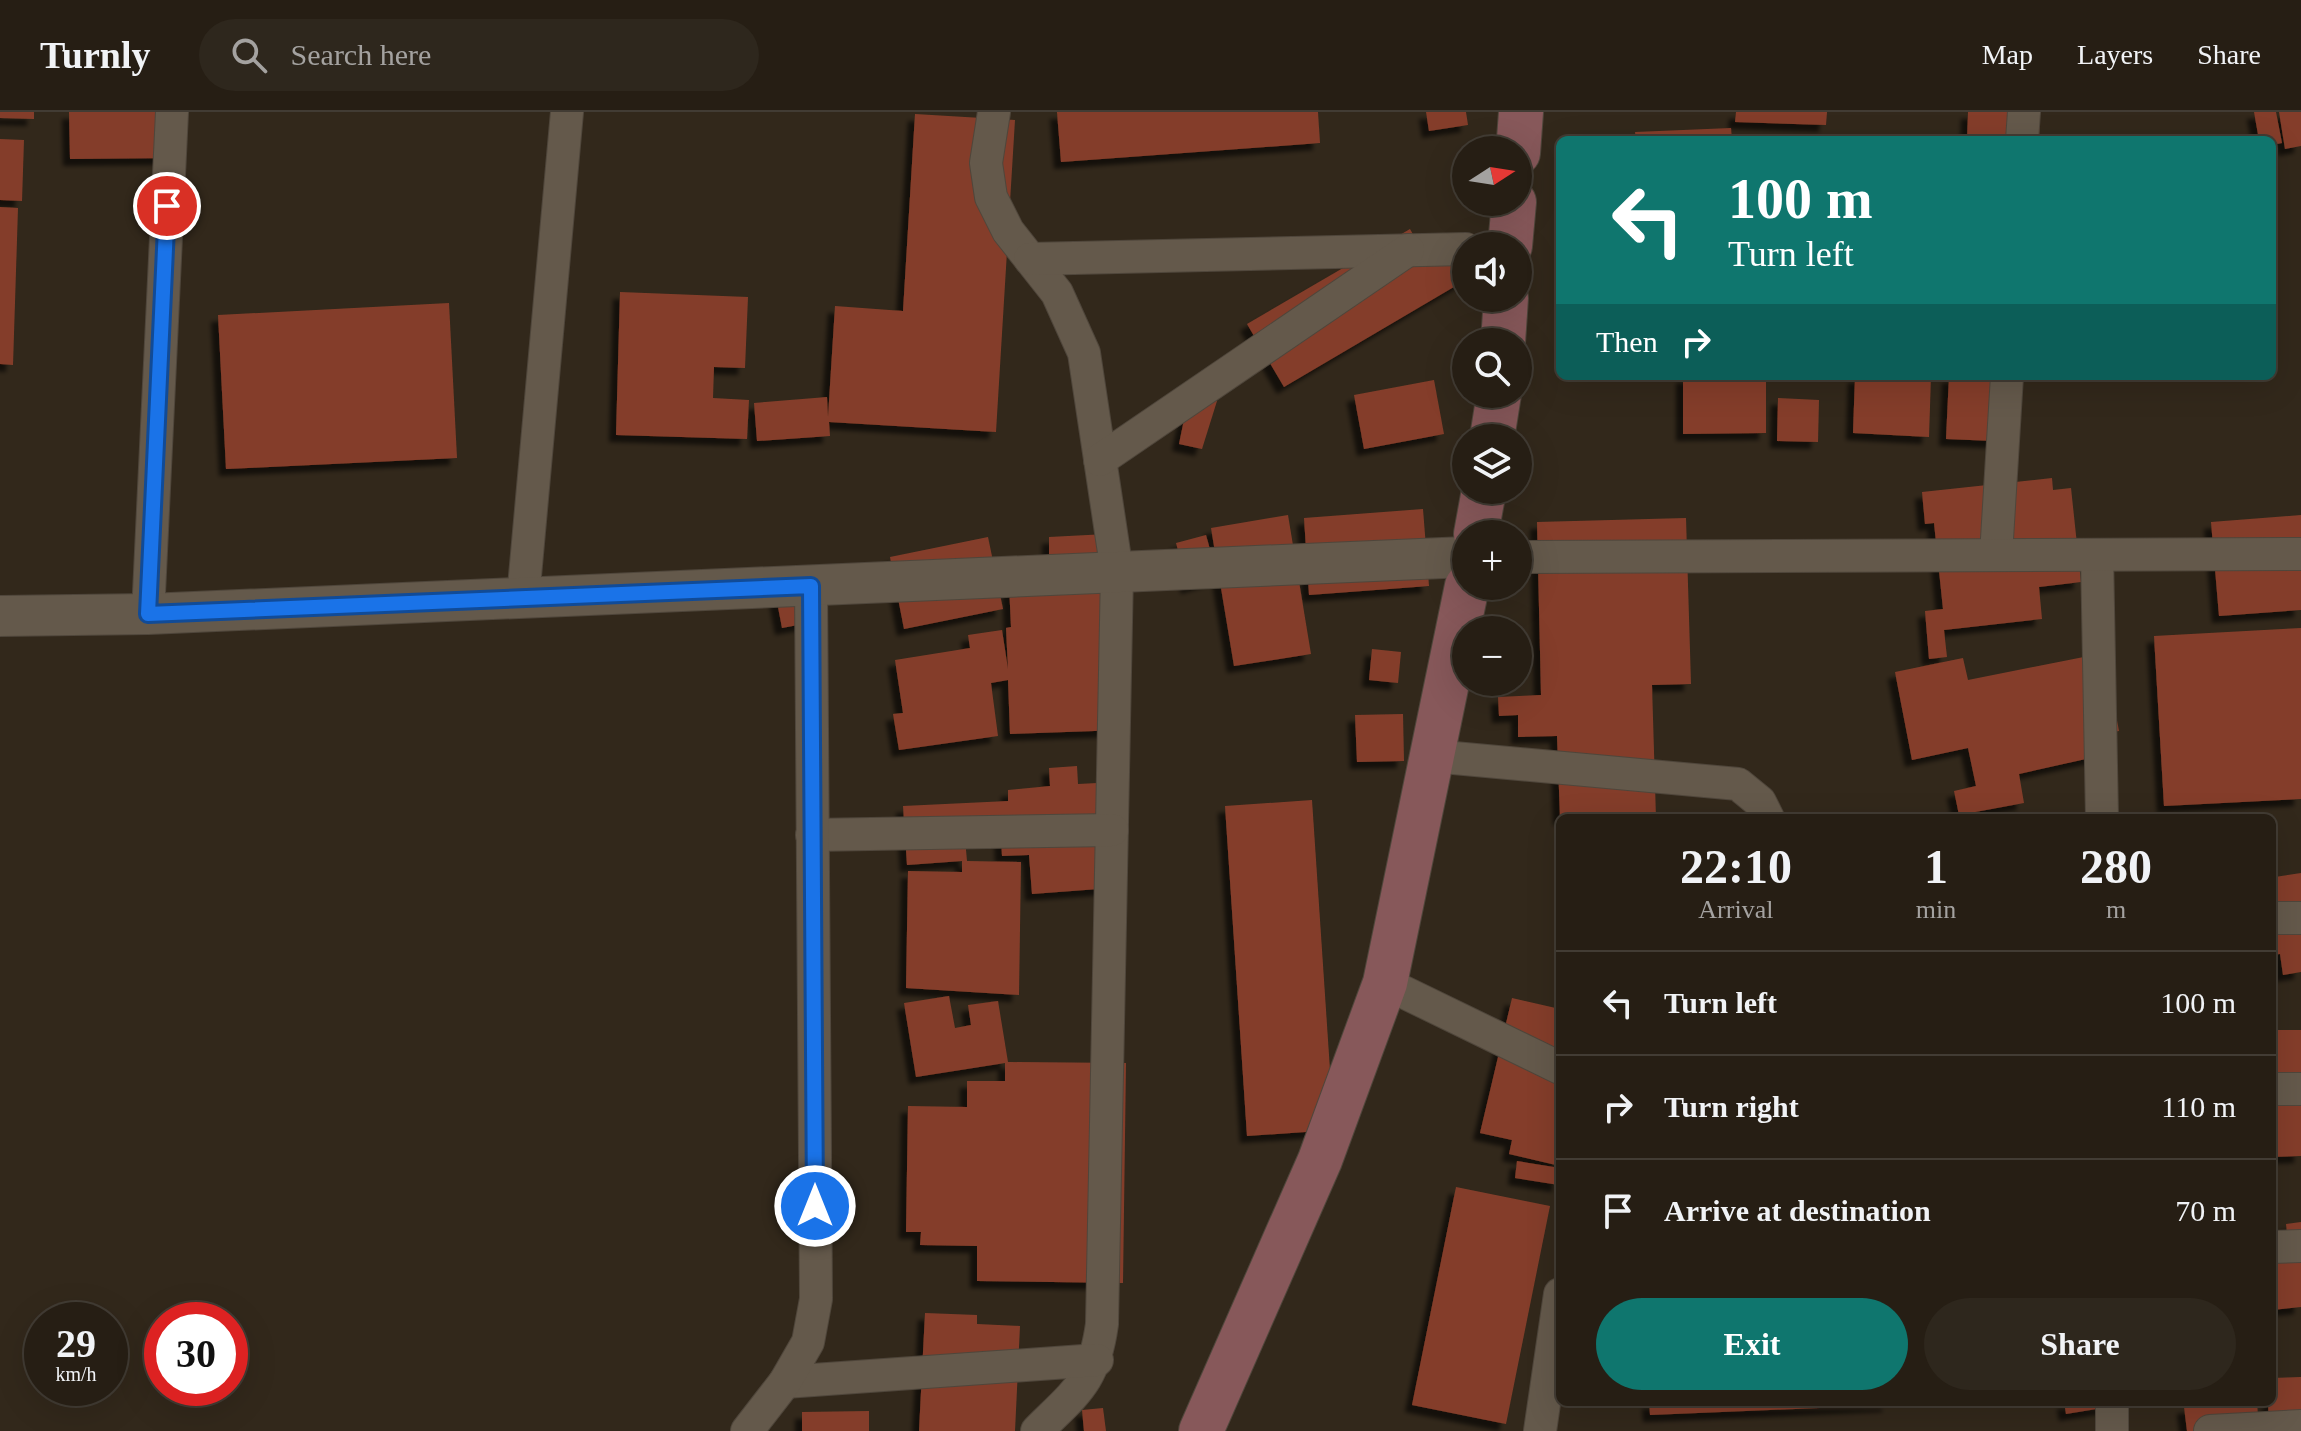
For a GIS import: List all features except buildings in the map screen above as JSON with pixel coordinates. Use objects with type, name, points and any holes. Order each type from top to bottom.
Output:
[{"type":"main road","points":[[1519,136],[1521,112]]},
{"type":"main road","points":[[1201,1431],[1320,1160],[1385,983],[1464,600]]},
{"type":"street","points":[[148,614],[172,112]]},
{"type":"street","points":[[523,598],[567,112]]},
{"type":"street","points":[[994,112],[986,163],[991,197],[1008,231],[1057,293],[1084,353],[1117,572],[1102,1324],[1097,1360],[1084,1385],[1037,1431]]},
{"type":"street","points":[[2022,136],[2024,112]]},
{"type":"street","points":[[1030,259],[1452,249]]},
{"type":"street","points":[[1100,460],[1408,250]]},
{"type":"street","points":[[1996,555],[2007,380]]},
{"type":"street","points":[[1532,557],[2301,554]]},
{"type":"street","points":[[2097,555],[2102,814]]},
{"type":"street","points":[[0,616],[148,614],[1452,558]]},
{"type":"street","points":[[747,1431],[785,1382],[808,1342],[816,1299],[811,586]]},
{"type":"street","points":[[1432,756],[1738,784],[1760,802],[1766,814]]},
{"type":"street","points":[[812,835],[1112,830]]},
{"type":"street","points":[[2276,918],[2301,918]]},
{"type":"street","points":[[1385,983],[1556,1066]]},
{"type":"street","points":[[2276,1089],[2301,1089]]},
{"type":"street","points":[[2276,1247],[2301,1246]]},
{"type":"street","points":[[1540,1431],[1556,1321]]},
{"type":"street","points":[[785,1382],[1097,1360]]},
{"type":"street","points":[[2112,1406],[2112,1431]]},
{"type":"street","points":[[2210,1431],[2301,1426]]},
{"type":"route","points":[[167,206],[148,614],[811,586],[815,1206]]}]
